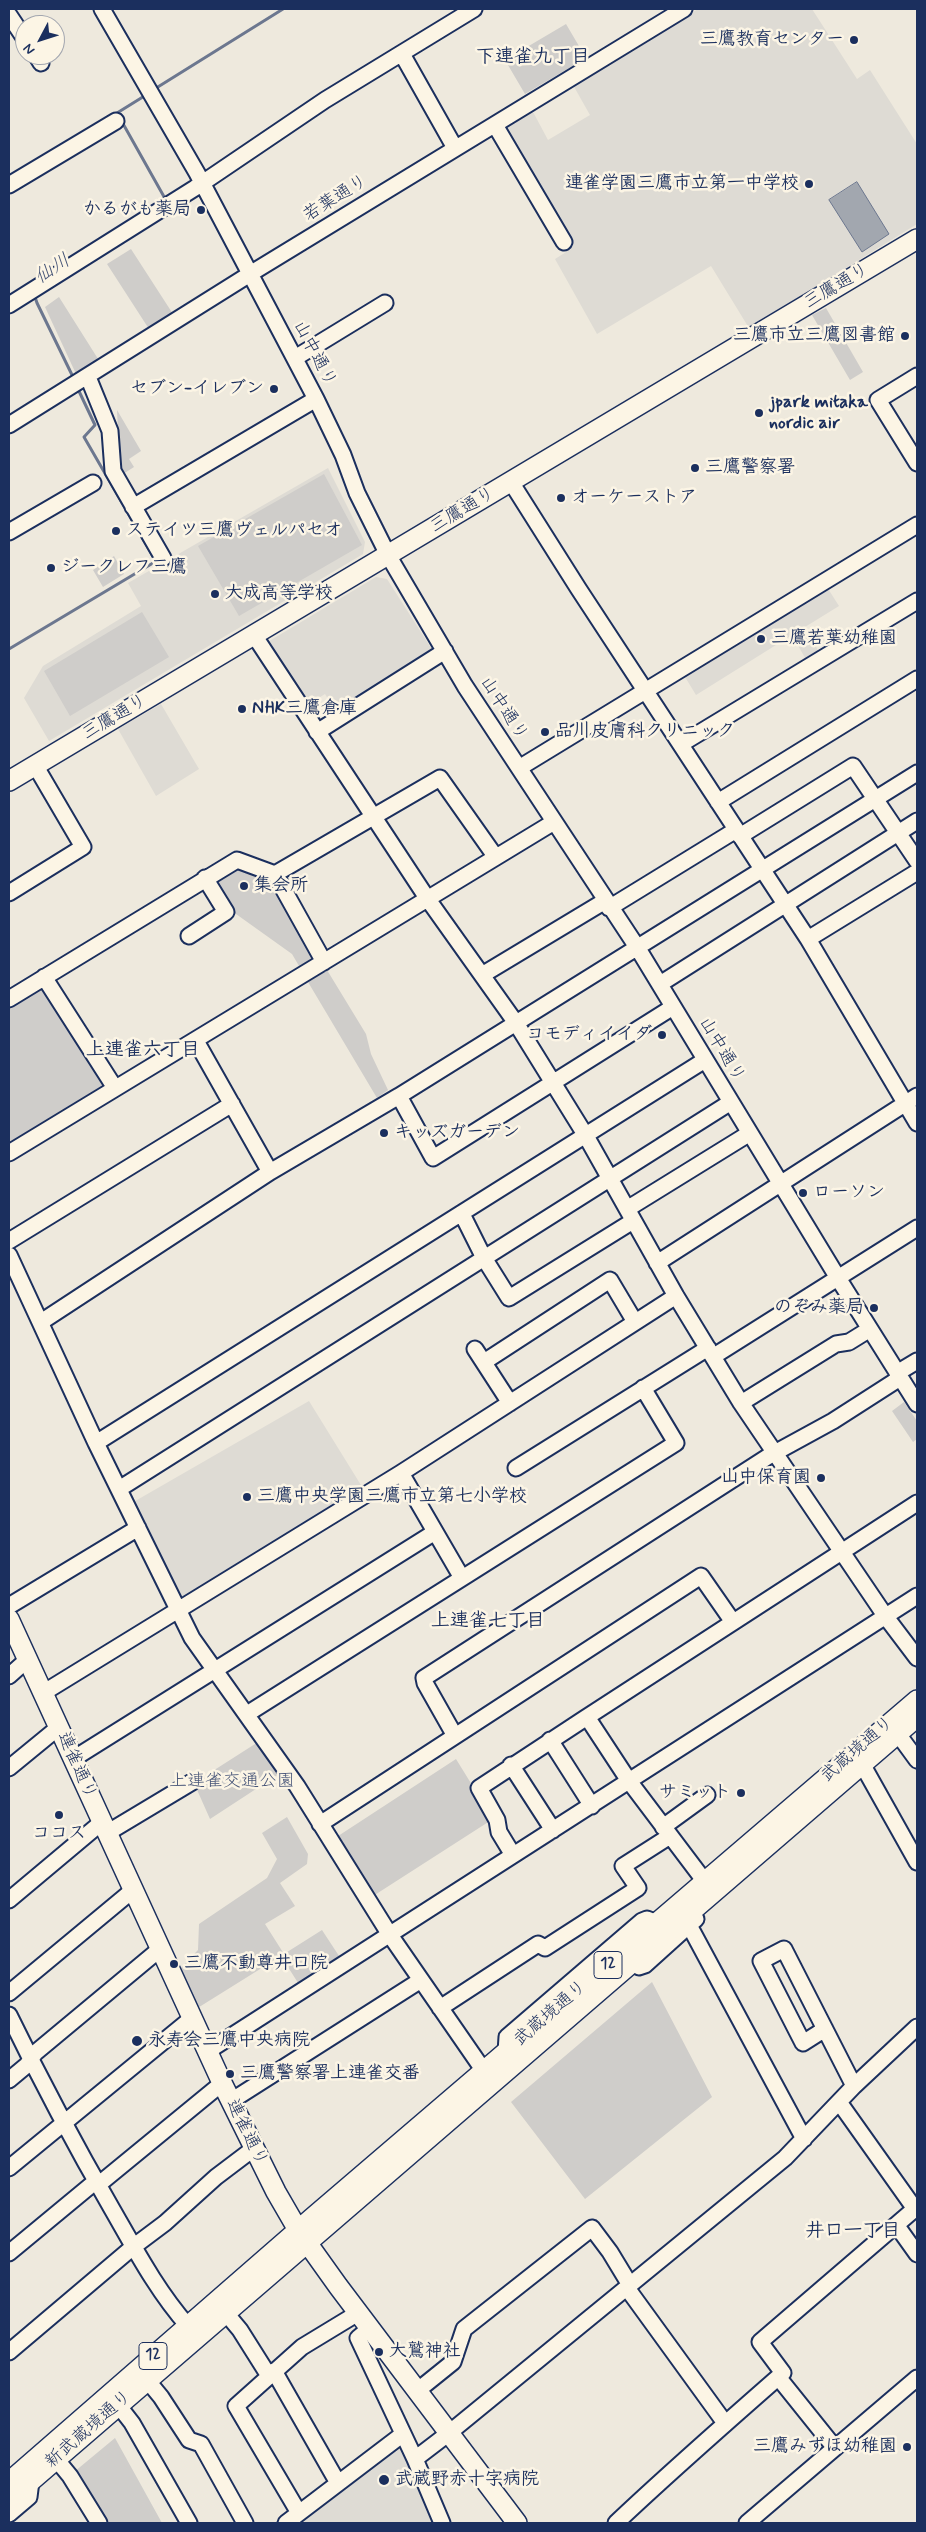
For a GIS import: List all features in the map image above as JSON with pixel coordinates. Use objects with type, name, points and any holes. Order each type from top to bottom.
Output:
[{"type":"main road","name":"三鷹通り","points":[[9,781],[917,239]]},
{"type":"main road","name":"連雀通り","points":[[9,1619],[253,2149],[302,2236],[517,2523]]},
{"type":"main road","name":"武蔵境通り","points":[[302,2236],[506,2052],[657,1923],[709,1887],[859,1758],[917,1700]]},
{"type":"main road","name":"武蔵境通り","points":[[859,1758],[898,1734],[917,1717]]},
{"type":"main road","name":"武蔵境通り","points":[[302,2236],[695,1908],[709,1887]]},
{"type":"main road","name":"新武蔵境通り","points":[[17,2476],[56,2459],[225,2312],[302,2236]]},
{"type":"main road","name":"新武蔵境通り","points":[[9,2500],[17,2476],[188,2326],[302,2236]]},
{"type":"street","name":"山中通り","points":[[102,9],[152,91],[295,358],[343,455],[357,493],[388,555],[465,686],[607,905],[637,947],[780,1184],[917,1404]]},
{"type":"street","points":[[9,305],[168,205],[325,100],[474,9]]},
{"type":"street","name":"若葉通り","points":[[9,425],[250,274],[684,9]]},
{"type":"street","points":[[402,54],[455,148]]},
{"type":"street","points":[[9,185],[116,121]]},
{"type":"street","points":[[494,125],[564,242]]},
{"type":"street","points":[[295,358],[385,303]]},
{"type":"street","points":[[917,376],[878,400],[917,463]]},
{"type":"street","points":[[80,382],[110,431],[113,470],[163,558]]},
{"type":"street","points":[[133,508],[316,399]]},
{"type":"street","points":[[511,482],[911,1100],[917,1123]]},
{"type":"street","points":[[9,532],[93,483]]},
{"type":"street","points":[[519,768],[917,525]]},
{"type":"street","points":[[681,744],[917,601]]},
{"type":"street","points":[[254,635],[427,898],[516,1023],[586,1136],[676,1296],[741,1403],[886,1617],[917,1658]]},
{"type":"street","points":[[317,732],[446,651]]},
{"type":"street","points":[[718,802],[917,679]]},
{"type":"street","points":[[9,893],[83,847],[35,765]]},
{"type":"street","points":[[482,975],[738,833],[853,766],[917,861]]},
{"type":"street","points":[[41,1322],[270,1172],[399,1096],[917,773]]},
{"type":"street","points":[[275,874],[372,815],[440,778],[495,856]]},
{"type":"street","points":[[660,984],[917,821]]},
{"type":"street","points":[[9,1153],[196,1041],[495,856],[554,822]]},
{"type":"street","points":[[9,999],[237,860],[275,874],[324,962]]},
{"type":"street","points":[[808,939],[917,872]]},
{"type":"street","points":[[189,936],[226,912],[205,878]]},
{"type":"street","points":[[44,977],[115,1088]]},
{"type":"street","points":[[399,1096],[433,1158],[674,1007]]},
{"type":"street","points":[[196,1041],[270,1172]]},
{"type":"street","points":[[96,1443],[705,1060]]},
{"type":"street","points":[[657,1263],[911,1100]]},
{"type":"street","points":[[119,1490],[731,1102]]},
{"type":"street","points":[[9,1241],[232,1104]]},
{"type":"street","points":[[462,1214],[484,1258],[509,1298],[750,1133]]},
{"type":"street","points":[[516,1468],[643,1388],[711,1352],[838,1278],[917,1228]]},
{"type":"street","points":[[9,1255],[96,1443],[177,1611],[214,1671],[247,1714],[297,1786],[390,1935],[484,2071]]},
{"type":"street","points":[[484,1362],[610,1280],[634,1322]]},
{"type":"street","points":[[43,1693],[402,1472],[676,1296]]},
{"type":"street","points":[[741,1403],[836,1344],[849,1342],[870,1329]]},
{"type":"street","points":[[476,1349],[510,1403]]},
{"type":"street","points":[[455,1736],[424,1678],[775,1454],[833,1421],[917,1361]]},
{"type":"street","points":[[247,1714],[676,1442],[643,1388]]},
{"type":"street","points":[[402,1472],[462,1578]]},
{"type":"street","points":[[513,1855],[499,1832],[497,1820],[479,1788],[511,1765],[917,1503]]},
{"type":"street","points":[[9,1606],[138,1528]]},
{"type":"street","points":[[73,1759],[435,1532]]},
{"type":"street","points":[[320,1824],[701,1576],[733,1622]]},
{"type":"street","points":[[208,2051],[917,1596]]},
{"type":"street","points":[[9,1676],[28,1659]]},
{"type":"street","points":[[586,1717],[629,1781],[709,1887]]},
{"type":"street","points":[[9,1768],[59,1727]]},
{"type":"street","points":[[898,1734],[917,1760]]},
{"type":"street","points":[[550,1740],[592,1806]]},
{"type":"street","points":[[859,1758],[917,1862]]},
{"type":"street","points":[[511,1765],[553,1830]]},
{"type":"street","points":[[9,1900],[104,1828],[192,1782]]},
{"type":"street","points":[[440,2008],[538,1944],[545,1948],[638,1888],[623,1866],[707,1795]]},
{"type":"street","points":[[9,1993],[133,1890]]},
{"type":"street","points":[[632,1962],[639,1967],[645,1965],[690,1927],[696,1919],[695,1908]]},
{"type":"street","points":[[690,1927],[804,2138]]},
{"type":"street","points":[[825,2029],[803,2043],[762,1961],[784,1948],[854,2086]]},
{"type":"street","points":[[9,2080],[35,2053],[160,1949]]},
{"type":"street","points":[[9,2253],[215,2089],[227,2093],[421,1980]]},
{"type":"street","points":[[9,2015],[64,2123],[133,2246],[173,2309],[188,2326]]},
{"type":"street","points":[[9,2168],[192,2018]]},
{"type":"street","points":[[415,2458],[449,2433],[785,2158],[854,2086],[917,2027]]},
{"type":"street","points":[[616,2523],[783,2373],[760,2342],[916,2208],[839,2102]]},
{"type":"street","points":[[9,2352],[133,2246],[165,2223],[216,2177],[253,2149]]},
{"type":"street","points":[[897,2226],[917,2254]]},
{"type":"street","points":[[417,2391],[453,2362],[464,2329],[592,2228],[610,2252],[628,2286],[726,2423]]},
{"type":"street","points":[[225,2312],[272,2374],[338,2483]]},
{"type":"street","points":[[299,2513],[236,2406],[302,2347],[358,2313]]},
{"type":"street","points":[[370,2328],[358,2338],[415,2458],[442,2523]]},
{"type":"street","points":[[778,2377],[835,2448]]},
{"type":"street","points":[[747,2523],[917,2378]]},
{"type":"street","points":[[147,2380],[161,2397],[189,2440],[202,2444],[245,2523]]},
{"type":"street","points":[[118,2405],[132,2423],[189,2523]]},
{"type":"street","points":[[286,2523],[403,2434]]},
{"type":"street","points":[[56,2459],[74,2481],[99,2523]]},
{"type":"street","points":[[9,2514],[29,2497],[17,2476]]},
{"type":"shaded area","points":[[698,9],[812,9],[857,79],[870,70],[917,144],[917,224],[749,328],[711,266],[597,334],[555,259],[571,249],[543,206],[500,130],[532,110],[548,140],[590,115],[573,85]]},
{"type":"shaded area","points":[[857,182],[889,234],[862,252],[829,200]]},
{"type":"shaded area","name":"大成高等学校","points":[[328,468],[365,542],[363,554],[49,741],[24,698],[43,666],[141,606],[128,583]]},
{"type":"shaded area","name":"大成高等学校","points":[[376,577],[387,579],[433,651],[336,712],[325,694],[306,706],[266,643]]},
{"type":"shaded area","name":"三鷹若葉幼稚園","points":[[825,584],[839,606],[805,627],[820,654],[808,663],[792,635],[696,695],[682,672]]},
{"type":"shaded area","points":[[161,704],[199,769],[156,796],[118,729]]},
{"type":"shaded area","name":"三鷹中央学園三鷹市立第七小学校","points":[[309,1401],[364,1490],[175,1605],[130,1504]]},
{"type":"shaded area","name":"武蔵野赤十字病院","points":[[402,2441],[437,2523],[290,2523]]},
{"type":"green space","points":[[566,24],[586,58],[525,94],[505,60]]},
{"type":"green space","points":[[131,249],[173,314],[149,329],[107,264]]},
{"type":"green space","points":[[59,297],[100,362],[77,376],[45,307]]},
{"type":"green space","points":[[826,308],[863,372],[850,380],[812,315]]},
{"type":"green space","points":[[117,410],[141,451],[129,459],[134,467],[120,476]]},
{"type":"green space","points":[[324,474],[362,545],[239,616],[198,546]]},
{"type":"green space","points":[[114,556],[124,574],[103,587],[93,570]]},
{"type":"green space","points":[[142,612],[169,657],[70,716],[44,671]]},
{"type":"green space","points":[[236,866],[271,874],[320,960],[302,971],[292,954],[229,909],[211,881]]},
{"type":"green space","points":[[327,970],[366,1034],[371,1054],[388,1090],[377,1098],[308,982]]},
{"type":"green space","points":[[44,983],[108,1084],[9,1146],[9,1006]]},
{"type":"green space","points":[[904,1402],[917,1421],[917,1439],[913,1442],[892,1411]]},
{"type":"green space","name":"上連雀交通公園","points":[[261,1743],[282,1772],[210,1819],[194,1783],[255,1744]]},
{"type":"green space","points":[[456,1759],[493,1819],[370,1898],[332,1840]]},
{"type":"green space","points":[[287,1817],[308,1854],[307,1864],[280,1883],[295,1906],[265,1924],[284,1954],[322,1930],[341,1959],[300,1986],[281,1956],[196,2009],[177,1972],[198,1950],[199,1924],[267,1878],[277,1859],[262,1833]]},
{"type":"green space","points":[[652,1982],[712,2097],[585,2199],[511,2102]]},
{"type":"green space","points":[[115,2438],[162,2523],[104,2523],[74,2472]]},
{"type":"waterway","name":"仙川","points":[[153,90],[283,9]]},
{"type":"waterway","name":"仙川","points":[[146,95],[117,113],[167,202]]},
{"type":"waterway","name":"仙川","points":[[37,296],[35,297],[37,303],[74,379]]},
{"type":"waterway","name":"仙川","points":[[9,649],[153,563],[155,560],[84,437],[95,425],[77,387]]},
{"type":"place","name":"三鷹教育センター","points":[[854,40]]},
{"type":"place","name":"連雀学園三鷹市立第一中学校","points":[[809,184]]},
{"type":"place","name":"かるがも薬局","points":[[201,210]]},
{"type":"place","name":"三鷹市立三鷹図書館","points":[[905,336]]},
{"type":"place","name":"セブン-イレブン","points":[[274,389]]},
{"type":"place","name":"jpark mitaka nordic air","points":[[759,413]]},
{"type":"place","name":"三鷹警察署","points":[[695,468]]},
{"type":"place","name":"オーケーストア","points":[[561,498]]},
{"type":"place","name":"ステイツ三鷹ヴェルパセオ","points":[[116,531]]},
{"type":"place","name":"ジークレフ三鷹","points":[[51,568]]},
{"type":"place","name":"大成高等学校","points":[[215,594]]},
{"type":"place","name":"三鷹若葉幼稚園","points":[[761,639]]},
{"type":"place","name":"NHK三鷹倉庫","points":[[242,709]]},
{"type":"place","name":"品川皮膚科クリニック","points":[[545,732]]},
{"type":"place","name":"集会所","points":[[244,886]]},
{"type":"place","name":"コモディイイダ","points":[[662,1035]]},
{"type":"place","name":"キッズガーデン","points":[[384,1133]]},
{"type":"place","name":"ローソン","points":[[803,1193]]},
{"type":"place","name":"のぞみ薬局","points":[[874,1308]]},
{"type":"place","name":"山中保育園","points":[[821,1478]]},
{"type":"place","name":"三鷹中央学園三鷹市立第七小学校","points":[[247,1497]]},
{"type":"place","name":"サミット","points":[[741,1793]]},
{"type":"place","name":"ココス","points":[[59,1815]]},
{"type":"place","name":"三鷹不動尊井口院","points":[[174,1964]]},
{"type":"place","name":"永寿会三鷹中央病院","points":[[137,2041]]},
{"type":"place","name":"三鷹警察署上連雀交番","points":[[230,2074]]},
{"type":"place","name":"大鷲神社","points":[[379,2352]]},
{"type":"place","name":"三鷹みずほ幼稚園","points":[[907,2447]]},
{"type":"place","name":"武蔵野赤十字病院","points":[[384,2480]]},
{"type":"district","name":"下連雀九丁目","points":[[533,58]]},
{"type":"district","name":"上連雀六丁目","points":[[143,1051]]},
{"type":"district","name":"上連雀七丁目","points":[[488,1622]]},
{"type":"district","name":"井口一丁目","points":[[853,2232]]}]
